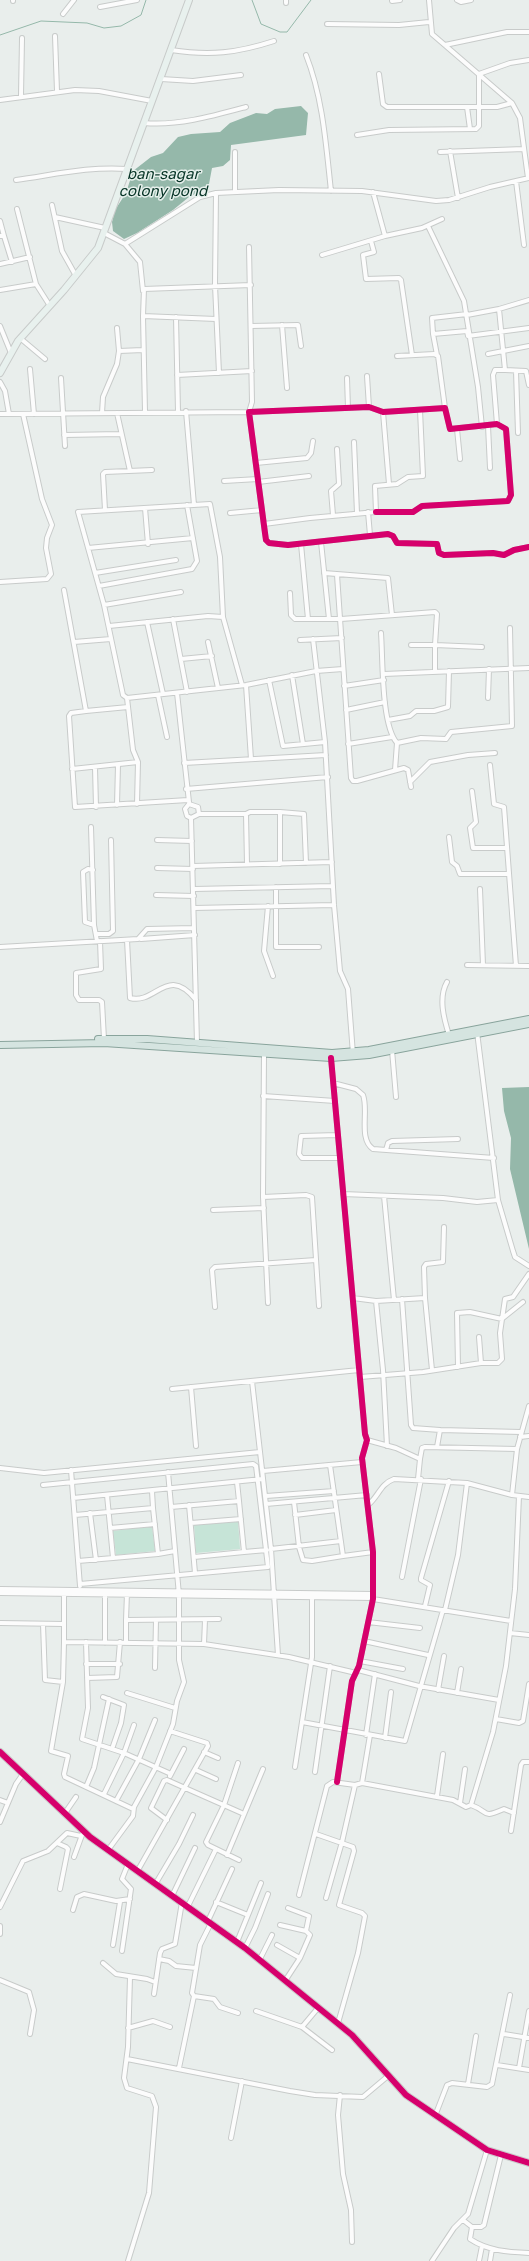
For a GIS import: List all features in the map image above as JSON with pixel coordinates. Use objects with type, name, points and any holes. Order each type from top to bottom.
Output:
[{"type":"main road","points":[[0,1041],[104,1039],[353,1054],[392,1050],[529,1019]]},
{"type":"main road","points":[[0,1045],[104,1043],[331,1058],[449,1035],[529,1024]]},
{"type":"street","points":[[63,14],[74,0]]},
{"type":"street","points":[[100,7],[137,0]]},
{"type":"street","points":[[0,373],[20,338],[76,276],[98,248],[190,0]]},
{"type":"street","points":[[392,2],[400,0]]},
{"type":"street","points":[[125,244],[200,197],[216,193],[331,191],[374,192],[423,200],[449,200],[516,180],[528,178],[520,118],[512,103],[432,34],[429,22],[429,0]]},
{"type":"street","points":[[457,0],[461,2],[470,0]]},
{"type":"street","points":[[327,24],[399,25],[429,22]]},
{"type":"street","points":[[445,45],[508,32],[529,32]]},
{"type":"street","points":[[55,36],[57,91]]},
{"type":"street","points":[[21,96],[22,38]]},
{"type":"street","points":[[171,50],[215,54],[252,48],[274,41]]},
{"type":"street","points":[[306,55],[314,75],[318,95],[331,191]]},
{"type":"street","points":[[479,74],[510,62],[529,60]]},
{"type":"street","points":[[379,74],[383,104],[387,107],[497,107],[512,103]]},
{"type":"street","points":[[357,135],[389,130],[476,129],[479,126],[477,107],[479,74]]},
{"type":"street","points":[[161,78],[193,81],[241,75]]},
{"type":"street","points":[[0,100],[57,91],[100,91],[152,101]]},
{"type":"street","points":[[467,107],[470,129]]},
{"type":"street","points":[[144,123],[159,124],[183,121],[246,108]]},
{"type":"street","points":[[440,152],[524,149]]},
{"type":"street","points":[[450,151],[458,198]]},
{"type":"street","points":[[235,152],[235,192]]},
{"type":"street","points":[[16,180],[74,171],[127,168]]},
{"type":"street","points":[[516,180],[524,245]]},
{"type":"street","points":[[374,192],[385,236]]},
{"type":"street","points":[[216,193],[215,285],[219,373]]},
{"type":"street","points":[[52,205],[64,255],[76,276]]},
{"type":"street","points":[[17,209],[36,284],[50,306]]},
{"type":"street","points":[[55,217],[104,231],[125,244],[140,262],[143,291],[142,316],[145,412]]},
{"type":"street","points":[[0,220],[2,236],[12,262]]},
{"type":"street","points":[[322,255],[385,236],[428,226],[442,220]]},
{"type":"street","points":[[428,226],[464,301],[471,336],[482,426]]},
{"type":"street","points":[[371,241],[374,252],[363,254],[366,279],[401,279],[412,356]]},
{"type":"street","points":[[249,247],[252,326],[252,402],[249,412],[266,540],[269,543],[301,544],[388,534],[393,536],[397,543],[435,543],[438,545],[439,553],[444,555],[493,553],[504,555],[514,550],[529,547]]},
{"type":"street","points":[[0,264],[30,257]]},
{"type":"street","points":[[0,290],[36,284]]},
{"type":"street","points":[[143,291],[147,288],[251,285]]},
{"type":"street","points":[[264,524],[368,512],[413,512],[422,506],[508,501],[511,495],[506,429],[496,424],[457,429],[448,427],[444,408],[440,362],[437,355],[433,334],[432,318],[499,309],[529,300]]},
{"type":"street","points":[[499,309],[505,370]]},
{"type":"street","points":[[142,316],[216,319]]},
{"type":"street","points":[[176,317],[178,412]]},
{"type":"street","points":[[282,325],[287,388]]},
{"type":"street","points":[[252,326],[298,325],[301,346]]},
{"type":"street","points":[[0,326],[2,338],[11,353]]},
{"type":"street","points":[[102,413],[103,397],[115,372],[119,351],[117,328]]},
{"type":"street","points":[[433,334],[467,331],[468,336],[471,336],[529,328]]},
{"type":"street","points":[[20,338],[45,359]]},
{"type":"street","points":[[488,354],[529,346]]},
{"type":"street","points":[[119,351],[144,350]]},
{"type":"street","points":[[397,356],[437,355]]},
{"type":"street","points":[[30,369],[34,414]]},
{"type":"street","points":[[496,424],[493,375],[495,370],[524,370],[528,373],[529,385]]},
{"type":"street","points":[[516,371],[518,433]]},
{"type":"street","points":[[177,376],[252,372]]},
{"type":"street","points":[[367,376],[369,407]]},
{"type":"street","points":[[61,378],[65,446]]},
{"type":"street","points":[[346,378],[348,408]]},
{"type":"street","points":[[0,382],[5,390],[8,414]]},
{"type":"street","points":[[0,414],[186,411],[249,412],[369,407],[383,412],[444,408]]},
{"type":"street","points":[[376,512],[376,486],[401,483],[408,477],[423,476],[420,410]]},
{"type":"street","points":[[186,411],[194,505]]},
{"type":"street","points":[[383,412],[389,484]]},
{"type":"street","points":[[117,413],[130,471]]},
{"type":"street","points":[[0,582],[47,579],[51,574],[46,548],[47,538],[52,525],[42,498],[23,414]]},
{"type":"street","points":[[488,426],[490,468]]},
{"type":"street","points":[[457,429],[460,459]]},
{"type":"street","points":[[64,435],[121,434]]},
{"type":"street","points":[[256,463],[306,458],[311,453],[313,441]]},
{"type":"street","points":[[354,442],[357,513]]},
{"type":"street","points":[[334,516],[331,491],[339,484],[337,449]]},
{"type":"street","points":[[105,510],[104,473],[152,470]]},
{"type":"street","points":[[224,481],[258,481],[308,476]]},
{"type":"street","points":[[99,586],[192,569],[197,561],[187,505]]},
{"type":"street","points":[[137,804],[138,762],[133,750],[127,698],[123,695],[104,605],[77,513],[187,505],[211,505],[220,557],[223,617],[244,685],[251,759]]},
{"type":"street","points":[[145,508],[148,544]]},
{"type":"street","points":[[230,513],[262,510]]},
{"type":"street","points":[[368,512],[370,535]]},
{"type":"street","points":[[88,548],[148,544],[193,538]]},
{"type":"street","points":[[320,542],[329,619]]},
{"type":"street","points":[[301,544],[308,619]]},
{"type":"street","points":[[95,572],[176,560]]},
{"type":"street","points":[[324,573],[388,578],[392,614]]},
{"type":"street","points":[[337,575],[351,778],[354,781],[395,770],[406,769],[411,787]]},
{"type":"street","points":[[64,590],[86,711]]},
{"type":"street","points":[[104,605],[181,592]]},
{"type":"street","points":[[290,593],[292,617],[295,619],[341,619],[392,614],[436,612],[435,671]]},
{"type":"street","points":[[109,626],[208,616],[223,617]]},
{"type":"street","points":[[173,619],[187,692]]},
{"type":"street","points":[[148,622],[166,737]]},
{"type":"street","points":[[397,743],[421,738],[446,739],[451,732],[512,726],[510,628]]},
{"type":"street","points":[[381,633],[384,674],[384,702],[392,737],[397,743],[395,770]]},
{"type":"street","points":[[300,640],[342,638]]},
{"type":"street","points":[[74,642],[112,639]]},
{"type":"street","points":[[313,639],[328,777],[334,905],[340,971],[348,989],[353,1054]]},
{"type":"street","points":[[208,642],[218,688]]},
{"type":"street","points":[[411,645],[482,646]]},
{"type":"street","points":[[181,659],[212,656]]},
{"type":"street","points":[[384,674],[449,670],[529,668]]},
{"type":"street","points":[[127,698],[244,685],[316,671],[343,669]]},
{"type":"street","points":[[488,698],[489,669]]},
{"type":"street","points":[[388,720],[410,716],[416,711],[434,711],[448,707],[449,670]]},
{"type":"street","points":[[292,675],[303,744]]},
{"type":"street","points":[[269,680],[282,744],[286,746],[325,742]]},
{"type":"street","points":[[344,686],[384,680]]},
{"type":"street","points":[[177,693],[186,789],[189,802],[185,812],[187,816],[191,818]]},
{"type":"street","points":[[346,710],[384,702]]},
{"type":"street","points":[[128,707],[71,713],[69,716],[75,807],[189,802],[196,805],[199,814]]},
{"type":"street","points":[[348,744],[392,737]]},
{"type":"street","points":[[410,782],[430,762],[468,755],[495,753]]},
{"type":"street","points":[[184,763],[326,755]]},
{"type":"street","points":[[72,769],[138,762]]},
{"type":"street","points":[[117,805],[118,765]]},
{"type":"street","points":[[490,765],[494,804],[504,807],[516,966]]},
{"type":"street","points":[[95,767],[96,807]]},
{"type":"street","points":[[186,789],[328,777]]},
{"type":"street","points":[[472,791],[476,822],[470,828],[473,848],[506,848]]},
{"type":"street","points":[[191,818],[199,814],[246,814],[250,812],[304,814],[306,863]]},
{"type":"street","points":[[280,812],[280,864]]},
{"type":"street","points":[[246,814],[247,864]]},
{"type":"street","points":[[191,818],[197,1044]]},
{"type":"street","points":[[91,827],[94,925],[99,941],[101,969],[76,974],[76,995],[79,1000],[99,1000],[102,1002],[104,1039]]},
{"type":"street","points":[[449,837],[452,862],[457,866],[460,874],[508,874]]},
{"type":"street","points":[[97,934],[109,934],[113,931],[111,840]]},
{"type":"street","points":[[157,840],[192,841]]},
{"type":"street","points":[[157,868],[332,862]]},
{"type":"street","points":[[93,870],[88,868],[83,872],[85,922],[94,925]]},
{"type":"street","points":[[194,889],[333,886]]},
{"type":"street","points":[[276,887],[276,947],[319,947]]},
{"type":"street","points":[[480,889],[483,965]]},
{"type":"street","points":[[156,895],[194,896]]},
{"type":"street","points":[[194,908],[334,905]]},
{"type":"street","points":[[268,906],[264,951],[273,976]]},
{"type":"street","points":[[140,939],[143,931],[147,929],[194,928]]},
{"type":"street","points":[[0,947],[195,935]]},
{"type":"street","points":[[127,940],[130,998],[141,998],[158,989],[179,985],[187,989],[196,1000]]},
{"type":"street","points":[[467,965],[529,966]]},
{"type":"street","points":[[447,982],[444,988],[443,1008],[449,1035]]},
{"type":"street","points":[[477,1031],[494,1158],[498,1200],[515,1257],[529,1266]]},
{"type":"street","points":[[392,1050],[396,1097]]},
{"type":"street","points":[[264,1054],[264,1208],[268,1303]]},
{"type":"street","points":[[331,1058],[367,1440],[362,1462],[373,1552],[373,1597],[360,1661],[352,1681],[337,1782]]},
{"type":"street","points":[[333,1083],[360,1091],[364,1098],[366,1139],[369,1146],[373,1149],[494,1158]]},
{"type":"street","points":[[263,1096],[335,1101]]},
{"type":"street","points":[[338,1135],[300,1136],[299,1154],[302,1158],[340,1158]]},
{"type":"street","points":[[386,1150],[388,1143],[392,1141],[458,1139]]},
{"type":"street","points":[[343,1194],[443,1198],[477,1202],[498,1200]]},
{"type":"street","points":[[264,1197],[306,1195],[312,1197],[319,1306]]},
{"type":"street","points":[[384,1196],[394,1300]]},
{"type":"street","points":[[213,1210],[264,1208]]},
{"type":"street","points":[[432,1370],[425,1298],[424,1267],[426,1264],[442,1263],[444,1227]]},
{"type":"street","points":[[215,1307],[212,1270],[215,1267],[316,1260]]},
{"type":"street","points":[[360,1377],[408,1374],[481,1363],[498,1363],[502,1359],[500,1333],[505,1299],[513,1297],[529,1274]]},
{"type":"street","points":[[353,1298],[376,1301],[425,1298]]},
{"type":"street","points":[[402,1299],[412,1428],[521,1432]]},
{"type":"street","points":[[376,1301],[383,1376],[387,1446]]},
{"type":"street","points":[[502,1319],[522,1302]]},
{"type":"street","points":[[458,1367],[457,1313],[470,1312],[502,1319]]},
{"type":"street","points":[[479,1337],[481,1363]]},
{"type":"street","points":[[172,1389],[360,1370]]},
{"type":"street","points":[[252,1381],[263,1471],[262,1479],[274,1594],[278,1655]]},
{"type":"street","points":[[192,1387],[196,1446]]},
{"type":"street","points":[[512,1495],[517,1449],[521,1432],[527,1419],[529,1406]]},
{"type":"street","points":[[437,1447],[440,1430]]},
{"type":"street","points":[[520,1437],[529,1436]]},
{"type":"street","points":[[367,1440],[420,1459]]},
{"type":"street","points":[[402,1577],[420,1479],[420,1459],[423,1447],[517,1449]]},
{"type":"street","points":[[0,1468],[32,1473],[260,1452]]},
{"type":"street","points":[[263,1471],[362,1462]]},
{"type":"street","points":[[43,1485],[255,1464],[262,1479],[266,1496],[269,1550],[268,1566],[80,1584]]},
{"type":"street","points":[[330,1465],[343,1556]]},
{"type":"street","points":[[71,1470],[81,1590]]},
{"type":"street","points":[[108,1850],[133,1816],[133,1809],[156,1767],[170,1731],[184,1678],[179,1660],[179,1593],[168,1472]]},
{"type":"street","points":[[73,1498],[169,1490],[262,1479]]},
{"type":"street","points":[[368,1505],[374,1500],[380,1489],[389,1481],[420,1479],[467,1483],[512,1495],[529,1497]]},
{"type":"street","points":[[425,1606],[430,1584],[421,1580],[421,1578],[449,1481]]},
{"type":"street","points":[[237,1482],[244,1552]]},
{"type":"street","points":[[302,1722],[401,1742],[406,1739],[428,1655],[444,1610],[458,1555],[467,1483]]},
{"type":"street","points":[[152,1491],[158,1554]]},
{"type":"street","points":[[266,1496],[334,1491]]},
{"type":"street","points":[[107,1495],[113,1558]]},
{"type":"street","points":[[266,1504],[367,1495]]},
{"type":"street","points":[[472,1805],[500,1700],[512,1621],[515,1589],[519,1496]]},
{"type":"street","points":[[170,1507],[239,1501]]},
{"type":"street","points":[[294,1502],[299,1547],[302,1558],[305,1561],[373,1552]]},
{"type":"street","points":[[190,1505],[195,1573]]},
{"type":"street","points":[[75,1515],[153,1508]]},
{"type":"street","points":[[295,1515],[336,1510]]},
{"type":"street","points":[[90,1513],[96,1560]]},
{"type":"street","points":[[191,1523],[241,1518]]},
{"type":"street","points":[[110,1528],[155,1524]]},
{"type":"street","points":[[194,1557],[299,1547],[341,1541]]},
{"type":"street","points":[[78,1561],[158,1554],[175,1551]]},
{"type":"street","points":[[0,1589],[81,1590],[127,1593],[274,1594],[373,1597],[512,1621]]},
{"type":"street","points":[[0,1593],[104,1595],[127,1593]]},
{"type":"street","points":[[126,1642],[127,1593]]},
{"type":"street","points":[[64,1594],[62,1682],[51,1751],[68,1756],[64,1774],[65,1777],[104,1794],[133,1809]]},
{"type":"street","points":[[274,1594],[373,1597]]},
{"type":"street","points":[[104,1595],[105,1643]]},
{"type":"street","points":[[295,1767],[311,1661],[312,1596]]},
{"type":"street","points":[[126,1620],[219,1619]]},
{"type":"street","points":[[155,1668],[156,1620]]},
{"type":"street","points":[[204,1620],[204,1644]]},
{"type":"street","points":[[368,1622],[420,1628]]},
{"type":"street","points":[[0,1623],[64,1624]]},
{"type":"street","points":[[43,1624],[45,1680],[62,1682]]},
{"type":"street","points":[[510,1634],[529,1635]]},
{"type":"street","points":[[364,1641],[428,1655]]},
{"type":"street","points":[[64,1642],[179,1642],[204,1644],[311,1661],[375,1674],[438,1690],[500,1700]]},
{"type":"street","points":[[86,1642],[88,1708],[82,1739],[124,1753],[171,1774]]},
{"type":"street","points":[[87,1678],[117,1677],[120,1664],[120,1642]]},
{"type":"street","points":[[438,1690],[444,1656]]},
{"type":"street","points":[[360,1661],[403,1669]]},
{"type":"street","points":[[86,1664],[120,1664]]},
{"type":"street","points":[[315,1772],[330,1666]]},
{"type":"street","points":[[456,1693],[461,1669]]},
{"type":"street","points":[[362,1783],[375,1674]]},
{"type":"street","points":[[496,1719],[521,1723],[524,1719],[529,1684]]},
{"type":"street","points":[[385,1738],[391,1692]]},
{"type":"street","points":[[126,1693],[176,1708]]},
{"type":"street","points":[[103,1697],[123,1704],[125,1707],[112,1749]]},
{"type":"street","points":[[86,1787],[94,1768],[109,1699]]},
{"type":"street","points":[[116,1801],[139,1759],[155,1720]]},
{"type":"street","points":[[104,1794],[124,1753],[134,1725]]},
{"type":"street","points":[[138,1870],[196,1770],[207,1743],[170,1731]]},
{"type":"street","points":[[167,1820],[151,1808],[164,1781],[168,1780],[184,1749]]},
{"type":"street","points":[[0,1752],[65,1814],[82,1833],[173,1894],[245,1948],[338,2023],[359,2042],[406,2095],[434,2116],[487,2150],[529,2163]]},
{"type":"street","points":[[204,1752],[218,1758]]},
{"type":"street","points":[[436,1796],[443,1754]]},
{"type":"street","points":[[511,1831],[521,1766],[523,1762],[529,1762]]},
{"type":"street","points":[[238,1763],[224,1805],[206,1842],[238,1860]]},
{"type":"street","points":[[227,1855],[263,1769]]},
{"type":"street","points":[[460,1803],[465,1769]]},
{"type":"street","points":[[196,1770],[216,1779]]},
{"type":"street","points":[[0,1822],[16,1784],[23,1774]]},
{"type":"street","points":[[168,1780],[184,1789],[244,1814]]},
{"type":"street","points":[[299,1895],[316,1834],[327,1786],[331,1782],[355,1785],[362,1783],[436,1796],[460,1803],[466,1807],[472,1805],[489,1815],[495,1814],[504,1809],[514,1812]]},
{"type":"street","points":[[326,1898],[342,1842],[355,1785]]},
{"type":"street","points":[[65,1814],[76,1797]]},
{"type":"street","points":[[0,1800],[8,1803]]},
{"type":"street","points":[[156,1883],[179,1844],[193,1815]]},
{"type":"street","points":[[0,1907],[23,1861],[48,1852],[69,1833],[82,1833]]},
{"type":"street","points":[[74,1857],[82,1833]]},
{"type":"street","points":[[316,1834],[353,1847],[354,1851],[339,1905],[362,1913],[365,1916],[358,1954],[338,2023]]},
{"type":"street","points":[[57,1843],[66,1847],[68,1850],[60,1889]]},
{"type":"street","points":[[173,1894],[195,1848]]},
{"type":"street","points":[[188,1906],[216,1849]]},
{"type":"street","points":[[122,1951],[130,1899],[130,1887],[122,1879],[128,1864]]},
{"type":"street","points":[[179,2068],[194,1996],[192,1991],[201,1941],[216,1902],[232,1869]]},
{"type":"street","points":[[237,1942],[261,1883]]},
{"type":"street","points":[[73,1910],[77,1898],[84,1894],[120,1902],[130,1899]]},
{"type":"street","points":[[245,1948],[255,1928],[268,1894]]},
{"type":"street","points":[[113,1946],[120,1902]]},
{"type":"street","points":[[154,1994],[158,1959],[161,1950],[175,1944],[182,1902]]},
{"type":"street","points":[[216,1902],[248,1915]]},
{"type":"street","points":[[288,1908],[309,1916],[306,1931]]},
{"type":"street","points":[[280,1925],[306,1931],[309,1933],[310,1937],[300,1958],[285,1981]]},
{"type":"street","points":[[0,1926],[0,1934]]},
{"type":"street","points":[[260,1960],[272,1935]]},
{"type":"street","points":[[277,1945],[300,1958]]},
{"type":"street","points":[[158,1959],[167,1961],[176,1966],[196,1968]]},
{"type":"street","points":[[103,1963],[113,1973],[156,1982]]},
{"type":"street","points":[[128,2261],[149,2193],[156,2107],[152,2096],[131,2090],[125,2086],[124,2078],[127,2059],[130,1977]]},
{"type":"street","points":[[0,1980],[29,1992],[34,2010],[30,2034]]},
{"type":"street","points":[[434,2116],[447,2085],[452,2083],[490,2086],[494,2082],[504,2034],[510,1994]]},
{"type":"street","points":[[194,1996],[214,1999],[220,2007],[238,2013]]},
{"type":"street","points":[[302,2027],[318,2008]]},
{"type":"street","points":[[519,2068],[527,2038],[529,2011]]},
{"type":"street","points":[[256,2012],[302,2027],[332,2050]]},
{"type":"street","points":[[128,2028],[153,2020],[170,2027]]},
{"type":"street","points":[[504,2034],[527,2038]]},
{"type":"street","points":[[468,2084],[476,2036]]},
{"type":"street","points":[[127,2059],[315,2095],[364,2097],[388,2076]]},
{"type":"street","points":[[497,2065],[529,2070]]},
{"type":"street","points":[[232,2138],[242,2081]]},
{"type":"street","points":[[340,2095],[338,2115],[343,2174],[350,2204],[352,2242]]},
{"type":"street","points":[[432,2261],[454,2228],[468,2214],[487,2150]]},
{"type":"street","points":[[463,2220],[472,2227],[481,2227],[484,2225],[501,2155]]},
{"type":"street","points":[[472,2227],[470,2239],[482,2246],[492,2249],[529,2253]]},
{"type":"street","points":[[479,2261],[482,2246]]},
{"type":"street","points":[[490,2261],[492,2249]]},
{"type":"shaded area","points":[[238,1521],[240,1549],[196,1553],[194,1525]]},
{"type":"shaded area","points":[[152,1526],[155,1551],[116,1555],[113,1531]]},
{"type":"water","name":"ban-sagar colony pond","points":[[301,106],[308,113],[306,135],[231,145],[230,160],[223,166],[212,168],[209,184],[201,191],[189,197],[173,210],[137,233],[124,239],[113,231],[112,222],[115,210],[126,193],[133,171],[151,157],[163,153],[178,137],[191,134],[220,132],[230,123],[256,113],[267,114],[275,109]]},
{"type":"water","points":[[529,1087],[529,1249],[510,1169],[511,1138],[504,1111],[502,1088]]},
{"type":"waterway","points":[[0,35],[41,21],[87,23],[104,28],[121,26],[141,15],[146,0]]},
{"type":"waterway","points":[[252,0],[261,24],[280,32],[287,32],[311,0]]},
{"type":"cycle path","points":[[376,512],[413,512],[422,506],[508,501],[511,495],[506,429],[497,424],[450,429],[445,408],[383,412],[369,407],[249,412],[266,540],[269,543],[288,545],[388,534],[393,536],[397,543],[437,544],[439,553],[444,555],[493,553],[504,555],[514,550],[529,547]]},
{"type":"cycle path","points":[[331,1058],[365,1434],[367,1440],[362,1458],[373,1552],[373,1599],[359,1666],[352,1681],[337,1782]]},
{"type":"cycle path","points":[[0,1752],[90,1837],[245,1948],[352,2035],[406,2095],[487,2150],[529,2163]]}]
